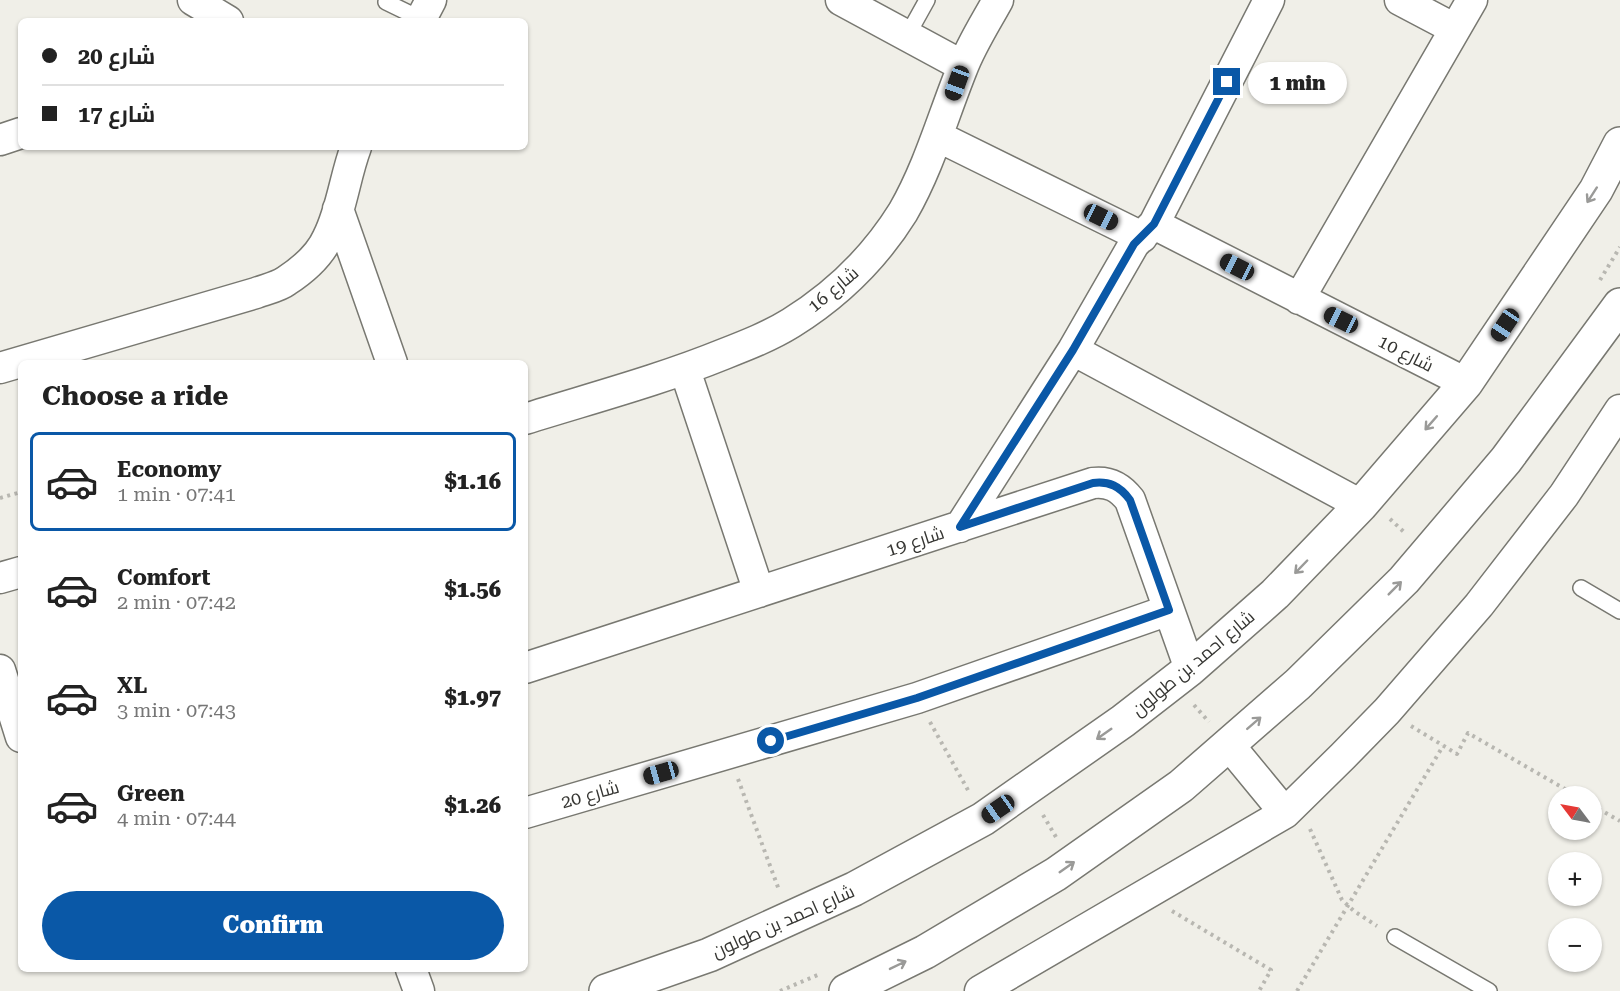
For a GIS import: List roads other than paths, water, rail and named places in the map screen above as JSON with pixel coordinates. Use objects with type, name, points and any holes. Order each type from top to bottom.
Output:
[{"type":"street","points":[[179,18],[191,0],[223,18]]},
{"type":"street","name":"شارع 16","points":[[528,417],[685,370],[753,342],[789,324],[823,302],[853,275],[880,244],[903,211],[921,175],[963,66],[998,0]]},
{"type":"street","points":[[960,527],[1073,350],[1130,250],[1148,230],[1269,0]]},
{"type":"street","points":[[1400,0],[1455,30]]},
{"type":"street","points":[[1299,299],[1472,0]]},
{"type":"street","points":[[857,4],[907,36],[963,66]]},
{"type":"street","points":[[0,140],[18,134]]},
{"type":"street","name":"شارع 10","points":[[937,136],[1299,299],[1466,383]]},
{"type":"street","name":"شارع احمد بن طولون","points":[[606,991],[709,955],[789,919],[854,889],[983,819],[1123,721],[1182,675],[1275,594],[1364,502],[1466,383],[1596,190],[1620,144]]},
{"type":"street","points":[[27,360],[256,293],[285,282],[309,263],[328,238],[355,150]]},
{"type":"street","points":[[338,209],[391,360]]},
{"type":"street","points":[[846,991],[925,952],[1073,863],[1181,786],[1298,684],[1404,579],[1506,460],[1620,305]]},
{"type":"street","points":[[1073,350],[1364,502]]},
{"type":"street","points":[[0,368],[18,363]]},
{"type":"street","points":[[685,370],[759,592]]},
{"type":"street","points":[[980,991],[1292,807],[1387,711],[1479,605],[1564,495],[1620,410]]},
{"type":"street","name":"شارع 19","points":[[528,667],[1093,483],[1102,482],[1118,487],[1130,500],[1169,610],[1182,675]]},
{"type":"street","points":[[0,578],[18,573]]},
{"type":"street","name":"شارع 20","points":[[528,812],[917,698],[1169,610]]},
{"type":"street","points":[[0,670],[18,727]]},
{"type":"street","points":[[1229,745],[1292,807]]},
{"type":"street","points":[[412,972],[419,991]]},
{"type":"lane","points":[[907,36],[927,0]]},
{"type":"lane","points":[[386,2],[424,13]]},
{"type":"lane","points":[[1581,588],[1620,611]]},
{"type":"lane","points":[[1395,937],[1489,991]]}]
